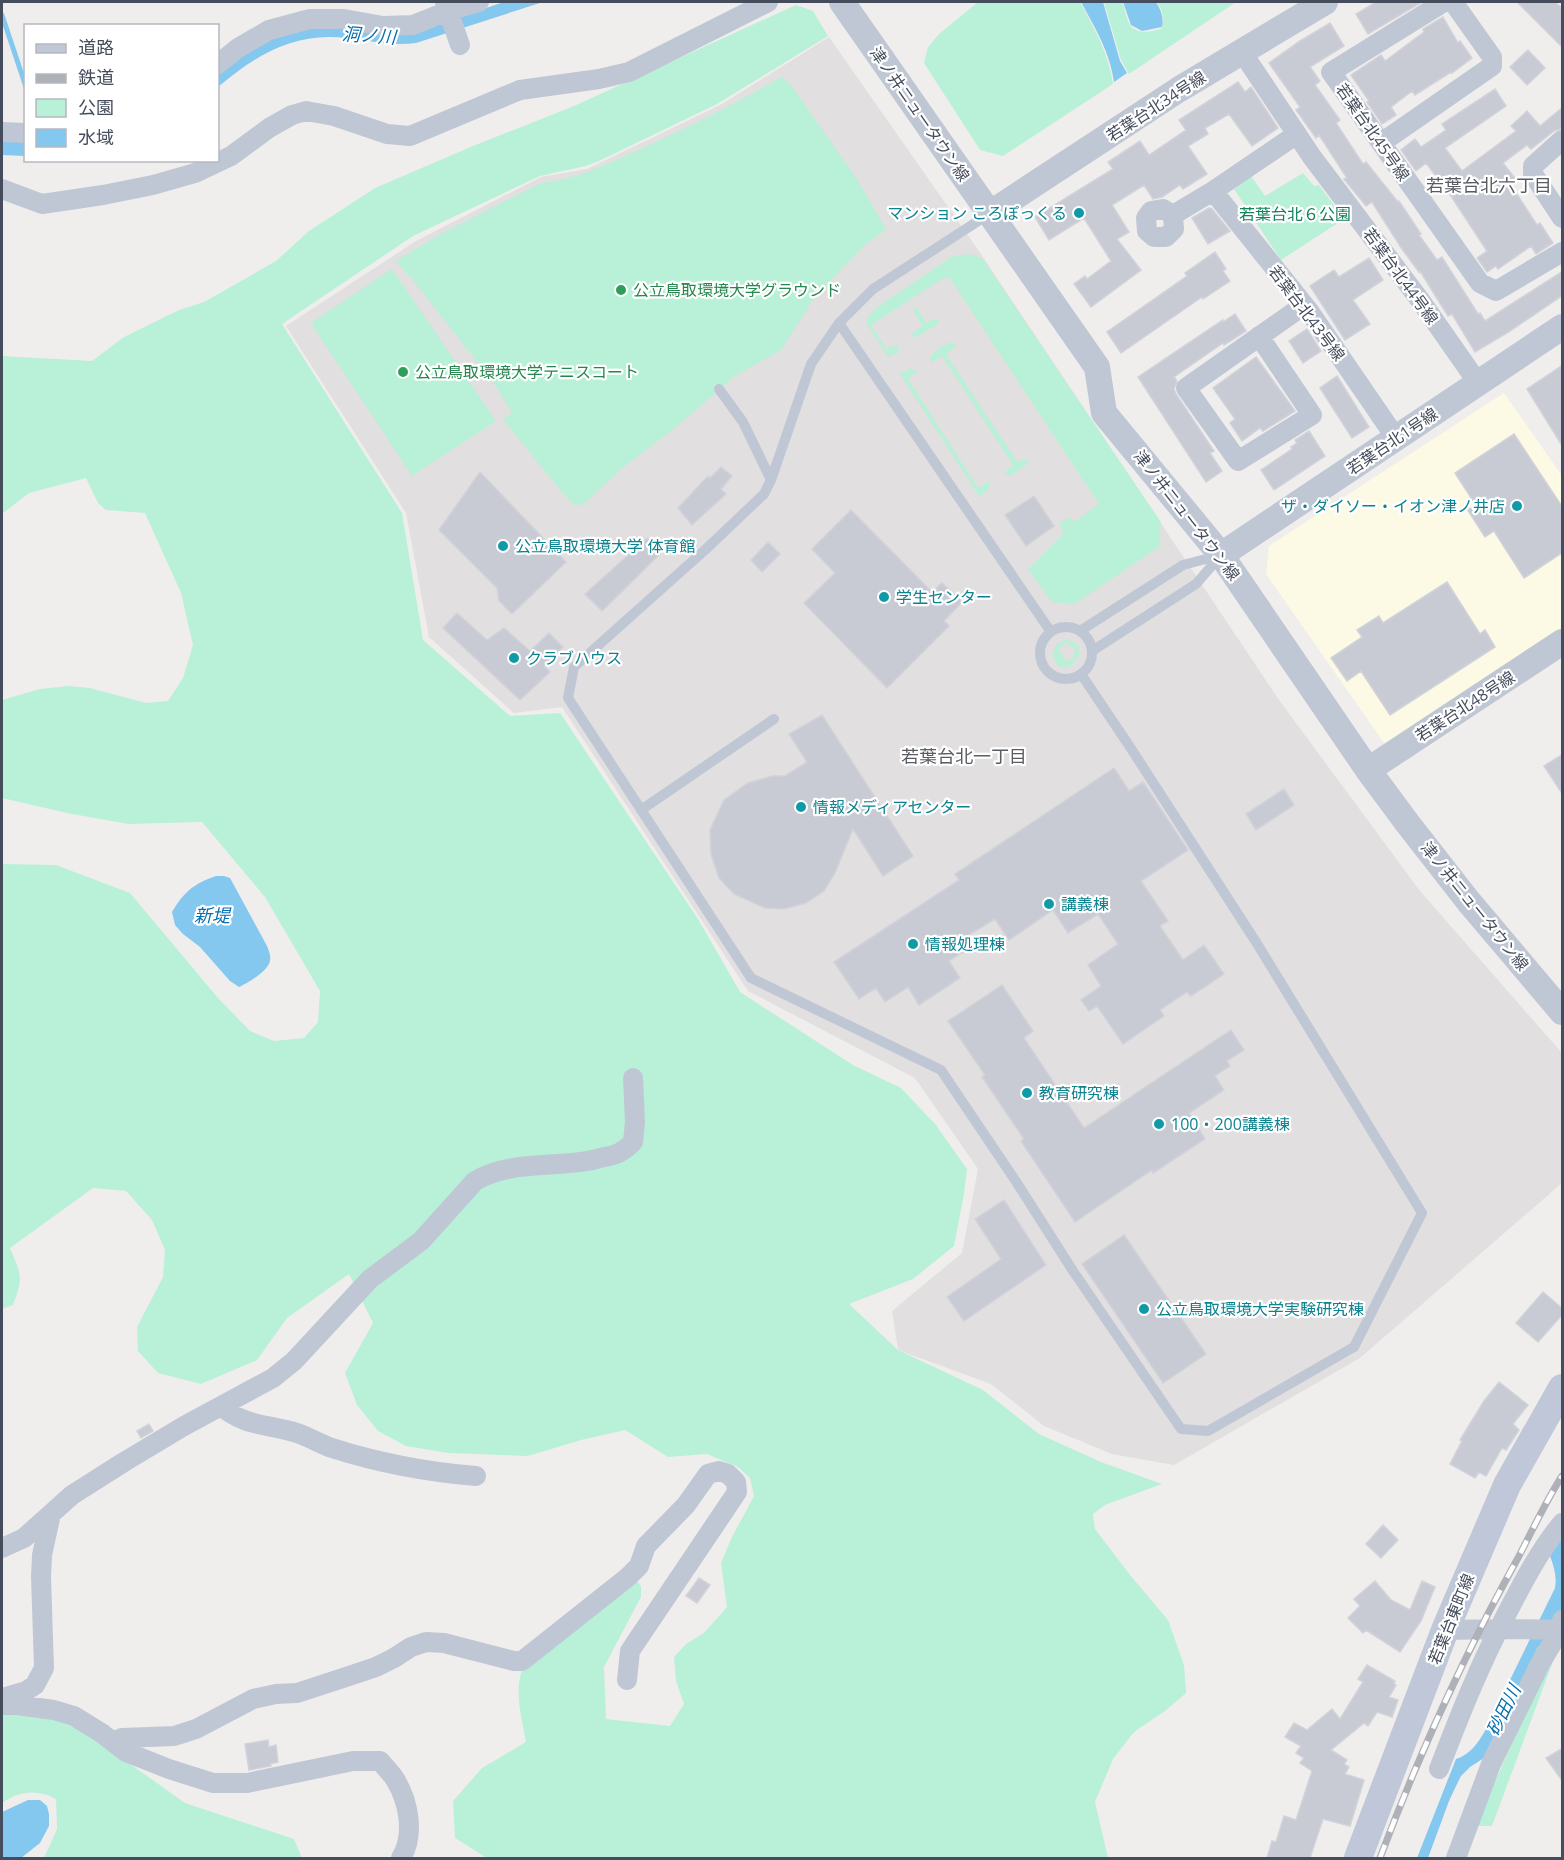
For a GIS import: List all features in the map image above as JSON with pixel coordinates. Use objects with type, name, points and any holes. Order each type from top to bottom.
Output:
[{"type":"main road","name":"若葉台東町線","points":[[1358,1858],[1445,1630],[1507,1485],[1563,1388]]},
{"type":"street","points":[[219,63],[238,48],[268,30],[310,20],[344,19],[383,26],[413,25],[447,6],[479,2]]},
{"type":"street","points":[[219,162],[231,156],[269,128],[292,115],[306,111],[334,116],[387,134],[410,136],[520,90],[599,79],[629,72],[768,2]]},
{"type":"street","name":"津ノ井ニュータウン線","points":[[842,2],[1097,367],[1104,413],[1221,555],[1408,825],[1469,902],[1563,1012]]},
{"type":"street","name":"若葉台北34号線","points":[[989,214],[1178,90],[1325,2]]},
{"type":"street","name":"若葉台北45号線","points":[[1444,2],[1331,72],[1480,283],[1496,291],[1563,252]]},
{"type":"street","points":[[1382,143],[1492,66],[1492,57],[1453,2]]},
{"type":"street","points":[[447,6],[459,45]]},
{"type":"street","name":"若葉台北44号線","points":[[1242,52],[1297,134],[1420,300],[1478,384]]},
{"type":"street","points":[[2,132],[24,133]]},
{"type":"street","points":[[1173,215],[1297,134]]},
{"type":"street","points":[[1563,140],[1533,166],[1533,174],[1563,218]]},
{"type":"street","points":[[2,189],[42,204],[153,185],[195,173],[218,162]]},
{"type":"street","name":"若葉台北43号線","points":[[1213,191],[1304,305],[1396,438]]},
{"type":"street","points":[[1259,336],[1312,415],[1238,461],[1186,388],[1259,336],[1304,305]]},
{"type":"street","name":"若葉台北1号線","points":[[1221,555],[1563,327]]},
{"type":"street","name":"若葉台北48号線","points":[[1368,770],[1563,642]]},
{"type":"street","points":[[2,1548],[24,1538],[72,1495],[115,1467],[184,1426],[273,1378],[294,1361],[370,1279],[421,1240],[475,1180],[485,1174],[524,1166],[571,1164],[596,1160],[621,1152],[633,1142],[635,1122],[633,1078]]},
{"type":"street","points":[[221,1406],[233,1417],[296,1433],[330,1447],[392,1465],[439,1473],[476,1476]]},
{"type":"street","points":[[113,1742],[122,1738],[174,1736],[196,1729],[253,1699],[276,1694],[297,1693],[343,1678],[376,1667],[411,1647],[426,1642],[444,1643],[522,1661],[639,1566],[646,1546],[686,1505],[708,1474],[719,1471],[728,1474],[736,1482],[736,1492],[630,1651],[627,1680]]},
{"type":"street","points":[[2,1698],[26,1691],[35,1685],[44,1668],[42,1555],[51,1514]]},
{"type":"street","points":[[1439,1769],[1471,1685],[1505,1630],[1521,1584],[1548,1540],[1563,1523]]},
{"type":"street","points":[[1445,1630],[1560,1628]]},
{"type":"street","points":[[1456,1858],[1491,1764],[1560,1628]]},
{"type":"street","points":[[2,1705],[54,1710],[74,1716],[126,1752],[213,1783],[247,1783],[353,1761],[372,1759],[380,1761],[395,1778],[403,1796],[409,1822],[409,1838],[401,1858]]},
{"type":"lane","points":[[989,214],[873,289],[839,323],[811,364],[771,480],[764,494],[574,667],[568,698],[752,978],[941,1070],[1180,1429],[1208,1431],[1354,1347],[1422,1213],[1256,942],[1081,674]]},
{"type":"lane","points":[[839,323],[1051,632]]},
{"type":"lane","points":[[719,390],[743,422],[771,480]]},
{"type":"lane","points":[[1080,630],[1183,565],[1221,555]]},
{"type":"lane","points":[[1092,651],[1196,584],[1221,555]]},
{"type":"lane","points":[[1063,627],[1072,627],[1080,630],[1086,636],[1092,651],[1091,660],[1081,674],[1065,678],[1056,677],[1043,665],[1041,648],[1051,632],[1063,627]]},
{"type":"lane","points":[[642,810],[774,719]]},
{"type":"shaded area","points":[[829,37],[981,254],[1279,700],[1420,891],[1562,1053],[1562,1183],[1360,1358],[1174,1465],[1112,1454],[1044,1426],[991,1384],[898,1350],[892,1311],[962,1253],[978,1169],[915,1078],[748,991],[562,707],[514,713],[429,637],[406,513],[286,326],[416,241],[541,177],[587,169],[722,104]]},
{"type":"shaded area","points":[[1504,393],[1562,476],[1562,639],[1389,750],[1266,574],[1269,546]]},
{"type":"green space","points":[[978,2],[1080,2],[1096,31],[1113,84],[1003,156],[980,150],[924,63],[928,47],[939,34]]},
{"type":"green space","points":[[1104,2],[1122,2],[1130,25],[1145,32],[1162,28],[1162,14],[1157,2],[1236,2],[1129,74],[1121,60]]},
{"type":"green space","points":[[796,5],[813,11],[828,36],[717,104],[599,161],[540,176],[413,236],[282,324],[402,513],[423,640],[510,716],[560,713],[698,919],[740,992],[853,1065],[901,1088],[936,1125],[967,1169],[954,1246],[913,1279],[849,1304],[898,1350],[983,1390],[1039,1434],[1101,1462],[1162,1484],[1105,1505],[1093,1514],[1095,1529],[1168,1620],[1184,1665],[1186,1693],[1165,1711],[1134,1732],[1113,1759],[1095,1802],[1108,1858],[487,1858],[455,1838],[453,1801],[482,1768],[526,1742],[519,1696],[522,1670],[635,1579],[641,1586],[641,1597],[604,1667],[606,1719],[670,1726],[684,1704],[676,1681],[674,1657],[686,1644],[704,1633],[727,1607],[721,1563],[754,1496],[750,1478],[738,1467],[707,1454],[668,1457],[625,1430],[528,1456],[448,1453],[406,1446],[378,1431],[357,1405],[345,1373],[373,1323],[349,1274],[287,1318],[257,1360],[201,1384],[158,1373],[138,1351],[137,1327],[163,1277],[165,1250],[152,1220],[126,1191],[93,1188],[10,1248],[19,1271],[20,1282],[13,1305],[2,1309],[2,864],[56,865],[130,893],[218,998],[250,1031],[274,1041],[304,1038],[318,1022],[320,991],[265,897],[202,822],[128,824],[2,798],[2,700],[40,689],[68,686],[90,688],[146,703],[168,701],[183,678],[193,645],[181,593],[145,513],[106,510],[98,503],[86,478],[29,493],[2,514],[2,356],[92,361],[124,337],[179,310],[204,302],[276,261],[309,231],[375,188],[574,106]]},
{"type":"green space","name":"公立鳥取環境大学グラウンド","points":[[782,77],[791,85],[857,179],[886,229],[865,245],[815,297],[781,350],[735,376],[680,424],[621,469],[583,505],[572,504],[503,420],[512,413],[496,386],[396,261],[439,235],[541,183],[579,175],[637,151],[711,116]]},
{"type":"green space","name":"若葉台北６公園","points":[[1303,173],[1314,186],[1319,185],[1344,219],[1281,260],[1234,189],[1251,176],[1265,196]]},
{"type":"green space","points":[[970,254],[982,258],[1161,522],[1159,547],[1074,604],[1052,602],[1028,569],[1064,533],[1059,524],[1069,517],[1074,522],[1099,504],[949,277],[942,279],[871,325],[886,349],[897,345],[899,348],[897,353],[888,357],[866,323],[870,314],[879,306],[953,256]]},
{"type":"green space","name":"公立鳥取環境大学テニスコート","points":[[392,269],[496,421],[412,476],[311,323]]},
{"type":"green space","points":[[917,308],[926,323],[936,318],[939,322],[913,337],[912,333],[922,326],[913,309]]},
{"type":"green space","points":[[953,342],[956,346],[946,354],[1017,462],[1028,458],[1027,464],[1010,476],[1004,474],[1013,465],[942,356],[931,363],[930,358],[934,353]]},
{"type":"green space","points":[[911,368],[917,372],[908,379],[978,488],[989,481],[988,489],[979,496],[900,374]]},
{"type":"green space","points":[[1065,640],[1075,643],[1079,649],[1079,655],[1075,662],[1062,667],[1057,663],[1053,653],[1057,644]],"holes":[[[1064,644],[1069,644],[1075,650],[1073,659],[1065,661],[1058,650]]]},
{"type":"green space","points":[[1553,1653],[1552,1664],[1492,1826],[1475,1826]]},
{"type":"green space","points":[[2,1712],[63,1716],[185,1803],[294,1839],[302,1858],[44,1858],[57,1829],[56,1799],[42,1794],[28,1793],[15,1796],[2,1803]]},
{"type":"water","name":"洞ノ川","points":[[504,2],[543,2],[416,43],[394,44],[329,37],[298,41],[256,59],[219,86],[219,72],[271,38],[291,31],[474,12]]},
{"type":"water","points":[[1081,2],[1103,2],[1120,61],[1127,73],[1114,82],[1105,50]]},
{"type":"water","points":[[1123,2],[1156,2],[1162,14],[1162,27],[1142,31],[1131,25]]},
{"type":"water","points":[[2,141],[24,142],[24,156],[2,155]]},
{"type":"water","name":"新堤","points":[[216,876],[230,878],[270,955],[266,969],[239,987],[230,981],[200,947],[183,934],[175,925],[172,912],[190,890],[201,882]]},
{"type":"water","name":"砂田川","points":[[1562,1537],[1562,1607],[1550,1640],[1538,1647],[1487,1756],[1461,1776],[1428,1858],[1417,1858],[1456,1759],[1470,1751],[1485,1731],[1555,1588],[1555,1572],[1550,1556]]},
{"type":"water","points":[[28,1800],[40,1800],[47,1806],[49,1826],[40,1843],[21,1858],[2,1858],[2,1812]]},
{"type":"building","points":[[1376,2],[1422,2],[1368,34],[1356,14]]},
{"type":"building","points":[[1517,2],[1555,2],[1563,9],[1563,48]]},
{"type":"building","points":[[1443,17],[1458,43],[1460,41],[1472,58],[1415,95],[1412,91],[1391,107],[1396,115],[1382,124],[1351,75],[1381,55],[1385,61],[1424,32],[1423,29]]},
{"type":"building","points":[[1330,23],[1344,46],[1310,67],[1320,81],[1315,85],[1340,120],[1336,123],[1363,164],[1366,162],[1399,201],[1437,260],[1442,257],[1478,314],[1480,313],[1485,321],[1563,271],[1563,295],[1475,352],[1452,314],[1448,316],[1372,202],[1366,206],[1344,179],[1347,178],[1319,135],[1316,138],[1296,110],[1300,107],[1269,63]]},
{"type":"building","points":[[1528,50],[1545,68],[1527,85],[1510,67]]},
{"type":"building","points":[[1238,82],[1245,92],[1251,87],[1278,128],[1252,146],[1229,114],[1205,128],[1208,134],[1188,146],[1207,174],[1183,189],[1180,185],[1162,197],[1153,199],[1144,185],[1112,205],[1129,232],[1117,239],[1141,270],[1091,307],[1074,284],[1085,276],[1087,279],[1111,261],[1084,218],[1049,240],[1035,217],[1113,169],[1108,162],[1140,141],[1149,155],[1186,130],[1179,120]]},
{"type":"building","points":[[1495,89],[1506,106],[1445,148],[1462,171],[1516,131],[1511,126],[1527,111],[1540,126],[1563,107],[1563,128],[1554,131],[1531,149],[1527,145],[1503,163],[1515,178],[1509,182],[1537,225],[1540,223],[1553,243],[1536,254],[1531,246],[1498,269],[1496,266],[1487,272],[1477,258],[1487,251],[1449,193],[1426,163],[1416,171],[1401,150],[1415,139],[1421,147],[1446,130],[1442,124]]},
{"type":"building","points":[[1209,208],[1230,231],[1208,244],[1192,218]]},
{"type":"building","points":[[1215,252],[1226,269],[1223,271],[1230,281],[1203,299],[1202,297],[1121,353],[1107,332],[1187,276],[1185,273]]},
{"type":"building","points":[[1369,258],[1383,280],[1353,300],[1370,324],[1345,340],[1310,286],[1334,270],[1339,277]]},
{"type":"building","points":[[1235,314],[1246,331],[1224,345],[1223,343],[1174,377],[1177,381],[1174,389],[1176,394],[1214,451],[1210,453],[1222,471],[1206,482],[1138,377]]},
{"type":"building","points":[[1307,329],[1321,351],[1303,363],[1289,341]]},
{"type":"building","points":[[1256,357],[1295,411],[1263,431],[1260,428],[1242,441],[1230,423],[1235,419],[1213,388]]},
{"type":"building","points":[[1563,365],[1563,447],[1527,389]]},
{"type":"building","points":[[1337,376],[1369,427],[1352,438],[1320,388]]},
{"type":"building","points":[[1309,431],[1325,456],[1274,490],[1261,470],[1292,449],[1291,447],[1297,443],[1295,440]]},
{"type":"building","name":"ザ・ダイソー・イオン津ノ井店","points":[[1514,434],[1563,508],[1563,552],[1524,578],[1494,531],[1485,537],[1467,509],[1477,507],[1455,473]]},
{"type":"building","points":[[721,467],[732,476],[721,489],[726,494],[692,525],[678,508],[708,476],[710,478]]},
{"type":"building","name":"公立鳥取環境大学 体育館","points":[[480,472],[566,562],[512,614],[499,601],[497,588],[439,530]]},
{"type":"building","points":[[1034,496],[1054,526],[1026,546],[1005,515]]},
{"type":"building","name":"学生センター","points":[[851,510],[932,592],[942,583],[962,602],[944,621],[949,626],[887,688],[804,603],[835,573],[812,549]]},
{"type":"building","name":"クラブハウス","points":[[647,538],[660,554],[602,611],[585,594]]},
{"type":"building","points":[[768,542],[780,554],[762,572],[751,560]]},
{"type":"building","points":[[1447,582],[1480,634],[1485,630],[1495,647],[1390,715],[1361,671],[1347,681],[1331,658],[1362,637],[1357,630],[1379,616],[1383,623]]},
{"type":"building","name":"クラブハウス","points":[[457,613],[487,640],[504,628],[530,651],[549,633],[563,647],[544,666],[550,672],[520,700],[443,628]]},
{"type":"building","name":"情報メディアセンター","points":[[822,715],[913,856],[883,876],[853,829],[835,873],[824,891],[806,903],[784,909],[765,908],[734,894],[719,878],[711,854],[710,830],[724,800],[748,783],[772,776],[785,776],[807,762],[789,734]]},
{"type":"building","points":[[1563,754],[1563,795],[1544,766]]},
{"type":"building","name":"講義棟","points":[[1114,768],[1129,791],[1143,782],[1188,850],[1141,881],[1168,921],[1160,926],[1183,960],[1204,945],[1224,974],[1191,996],[1187,992],[1160,1010],[1164,1016],[1123,1044],[1097,1006],[1089,1011],[1081,1000],[1101,986],[1088,965],[1118,944],[1098,914],[1068,933],[1053,910],[1009,940],[995,919],[962,939],[968,949],[949,961],[960,978],[919,1005],[908,987],[885,1002],[876,988],[859,999],[834,962],[959,880],[955,874]]},
{"type":"building","points":[[1284,789],[1294,805],[1256,830],[1246,814]]},
{"type":"building","points":[[1002,985],[1033,1031],[1024,1038],[1084,1128],[1231,1030],[1244,1050],[1227,1061],[1230,1066],[1215,1076],[1224,1090],[1189,1113],[1205,1139],[1153,1173],[1152,1170],[1075,1222],[1021,1141],[1024,1139],[982,1077],[985,1075],[948,1021]]},
{"type":"building","points":[[1004,1200],[1046,1265],[964,1321],[947,1297],[1001,1259],[975,1219]]},
{"type":"building","name":"公立鳥取環境大学実験研究棟","points":[[1124,1235],[1206,1354],[1163,1383],[1082,1264]]},
{"type":"building","points":[[1543,1292],[1563,1309],[1563,1314],[1538,1342],[1516,1323]]},
{"type":"building","points":[[1499,1382],[1528,1405],[1513,1424],[1519,1430],[1506,1450],[1502,1448],[1486,1476],[1479,1472],[1475,1478],[1450,1464],[1462,1441],[1460,1440],[1484,1401]]},
{"type":"building","points":[[149,1424],[153,1431],[141,1438],[137,1431]]},
{"type":"building","points":[[1383,1525],[1398,1540],[1381,1558],[1366,1544]]},
{"type":"building","points":[[699,1578],[710,1585],[697,1603],[686,1596]]},
{"type":"building","points":[[1375,1581],[1391,1600],[1410,1610],[1422,1581],[1435,1587],[1421,1621],[1400,1652],[1366,1630],[1363,1633],[1348,1618],[1360,1606],[1354,1599]]},
{"type":"building","points":[[1367,1665],[1395,1681],[1396,1685],[1389,1697],[1398,1700],[1392,1717],[1377,1712],[1368,1726],[1364,1723],[1331,1750],[1347,1760],[1344,1764],[1349,1767],[1345,1774],[1364,1780],[1350,1826],[1323,1819],[1310,1858],[1267,1858],[1272,1841],[1276,1842],[1284,1816],[1296,1820],[1312,1771],[1300,1763],[1304,1758],[1296,1753],[1301,1746],[1285,1737],[1294,1723],[1307,1730],[1332,1709],[1340,1719],[1363,1682],[1358,1679]]},
{"type":"building","points":[[268,1740],[269,1747],[276,1745],[278,1762],[270,1764],[271,1766],[249,1770],[245,1744]]},
{"type":"building","points":[[1563,1748],[1563,1782],[1546,1758]]},
{"type":"waterway","points":[[2,15],[24,81]]},
{"type":"railway","points":[[1380,1858],[1427,1742],[1480,1629],[1562,1476]]},
{"type":"place","name":"マンション ころぽっくる","points":[[1079,213]]},
{"type":"place","name":"公立鳥取環境大学グラウンド","points":[[621,290]]},
{"type":"place","name":"公立鳥取環境大学テニスコート","points":[[403,372]]},
{"type":"place","name":"ザ・ダイソー・イオン津ノ井店","points":[[1517,506]]},
{"type":"place","name":"公立鳥取環境大学 体育館","points":[[503,546]]},
{"type":"place","name":"学生センター","points":[[884,597]]},
{"type":"place","name":"クラブハウス","points":[[514,658]]},
{"type":"place","name":"情報メディアセンター","points":[[801,807]]},
{"type":"place","name":"講義棟","points":[[1049,904]]},
{"type":"place","name":"情報処理棟","points":[[913,944]]},
{"type":"place","name":"教育研究棟","points":[[1027,1093]]},
{"type":"place","name":"100・200講義棟","points":[[1159,1124]]},
{"type":"place","name":"公立鳥取環境大学実験研究棟","points":[[1144,1309]]},
{"type":"district","name":"若葉台北六丁目","points":[[1489,185]]},
{"type":"district","name":"若葉台北一丁目","points":[[964,756]]}]
